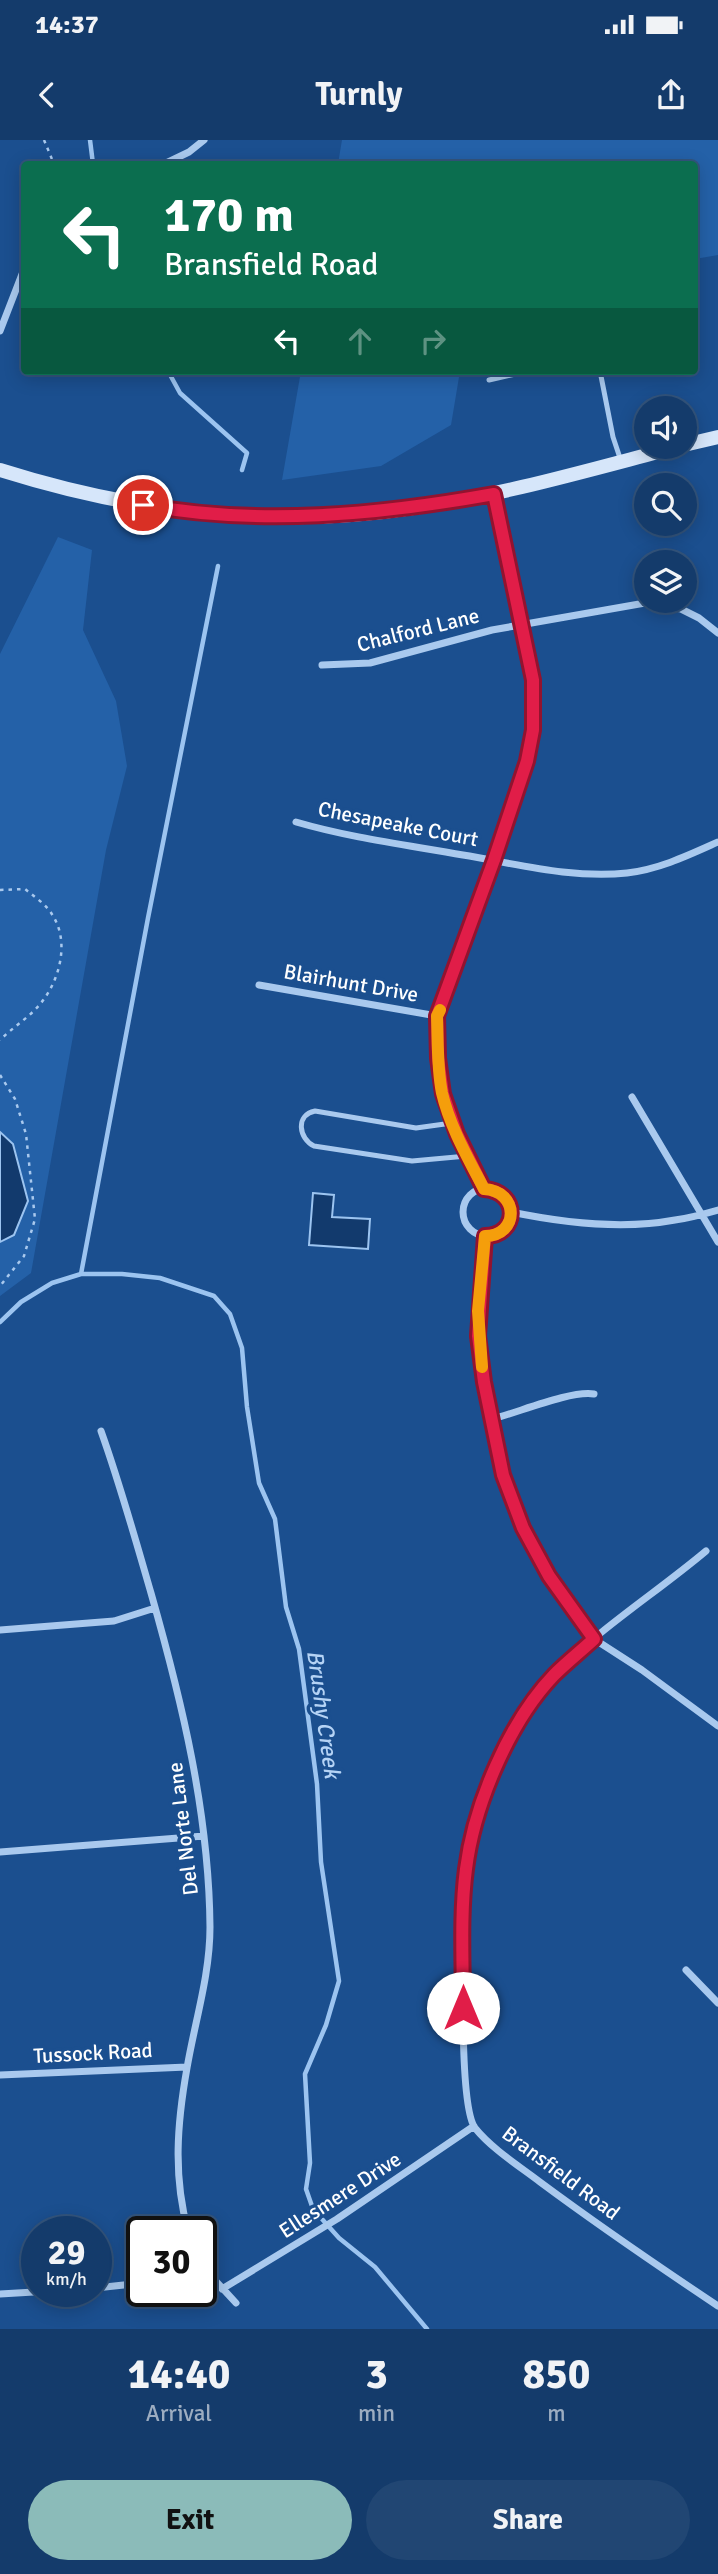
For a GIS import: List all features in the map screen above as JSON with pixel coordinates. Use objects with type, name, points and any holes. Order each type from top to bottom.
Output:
[{"type":"main road","points":[[697,442],[718,437]]},
{"type":"main road","points":[[0,470],[97,497],[166,509],[231,515],[303,517],[412,509],[494,494],[634,458]]},
{"type":"street","points":[[170,161],[189,152],[204,140]]},
{"type":"street","points":[[0,331],[21,277]]},
{"type":"street","points":[[484,1189],[452,1122],[439,1076],[437,1016],[494,860],[527,761],[533,730],[533,680],[494,494]]},
{"type":"street","name":"Chalford Lane","points":[[322,665],[370,663],[492,630],[645,603],[681,609],[699,618],[718,633]]},
{"type":"street","name":"Chesapeake Court","points":[[296,822],[331,832],[573,873],[629,873],[675,861],[718,842]]},
{"type":"street","name":"Blairhunt Drive","points":[[259,985],[437,1016]]},
{"type":"street","points":[[632,1097],[718,1242]]},
{"type":"street","points":[[484,1189],[500,1192],[510,1204],[511,1212],[508,1225],[503,1230],[485,1236],[471,1229],[466,1223],[464,1209],[471,1195],[484,1189]]},
{"type":"street","points":[[511,1212],[563,1221],[630,1224],[675,1220],[718,1210]]},
{"type":"street","points":[[485,1236],[478,1336],[484,1382],[503,1475],[523,1528],[549,1576],[594,1639],[642,1670],[718,1726]]},
{"type":"street","points":[[492,1419],[565,1396],[594,1394]]},
{"type":"street","name":"Del Norte Lane","points":[[101,1430],[118,1478],[184,1714],[204,1836],[209,1949],[187,2067],[177,2151],[178,2189],[184,2216]]},
{"type":"street","name":"Bransfield Road","points":[[706,1551],[594,1639],[553,1676],[521,1719],[493,1776],[472,1838],[463,1899],[463,2022],[466,2081],[474,2126],[504,2155],[590,2219],[718,2306]]},
{"type":"street","points":[[0,1630],[114,1621],[155,1608]]},
{"type":"street","points":[[0,1852],[204,1836]]},
{"type":"street","points":[[686,1970],[718,2003]]},
{"type":"street","name":"Tussock Road","points":[[0,2076],[187,2067]]},
{"type":"street","name":"Ellesmere Drive","points":[[222,2289],[349,2211],[474,2126]]},
{"type":"street","points":[[217,2284],[236,2303]]},
{"type":"street","points":[[0,2294],[21,2293]]},
{"type":"lane","points":[[489,380],[511,375]]},
{"type":"lane","points":[[601,375],[621,461]]},
{"type":"lane","points":[[452,1122],[416,1128],[314,1111],[307,1112],[303,1117],[302,1128],[303,1137],[314,1146],[412,1161],[467,1156]]},
{"type":"path","points":[[44,140],[53,161]]},
{"type":"path","points":[[0,890],[25,889],[40,901],[54,917],[62,944],[57,980],[40,1005],[0,1040]]},
{"type":"path","points":[[0,1075],[15,1099],[26,1134],[35,1219],[24,1256],[0,1286]]},
{"type":"shaded area","points":[[342,140],[718,140],[718,255],[698,258],[698,161],[338,161]]},
{"type":"shaded area","points":[[300,375],[459,375],[451,425],[381,466],[282,480]]},
{"type":"shaded area","points":[[58,537],[92,550],[83,630],[116,701],[127,766],[106,850],[31,1273],[0,1296],[0,654]]},
{"type":"shaded area","points":[[0,1132],[13,1144],[28,1201],[14,1235],[0,1242]]},
{"type":"shaded area","points":[[313,1193],[334,1195],[332,1217],[370,1219],[368,1249],[309,1245]]},
{"type":"waterway","points":[[90,140],[93,161]]},
{"type":"waterway","points":[[170,375],[180,393],[247,453],[242,470]]},
{"type":"waterway","points":[[81,1274],[218,566]]},
{"type":"waterway","name":"Brushy Creek","points":[[0,1322],[21,1302],[52,1283],[81,1274],[160,1278],[214,1296],[230,1314],[242,1348],[247,1407],[259,1483],[275,1519],[286,1607],[299,1649],[317,1784],[321,1862],[339,1981],[326,2025],[305,2074],[310,2163],[306,2189],[313,2209],[339,2238],[375,2267],[427,2329]]},
{"type":"slow traffic","points":[[440,1010],[437,1016],[439,1076],[448,1111],[484,1189],[492,1189],[506,1197],[511,1212],[508,1225],[503,1230],[498,1234],[485,1236],[478,1311],[482,1367]]},
{"type":"route","points":[[143,505],[231,515],[303,517],[412,509],[494,494],[512,572],[533,680],[533,730],[527,761],[494,860],[454,976],[437,1016],[439,1076],[457,1134],[484,1189],[500,1192],[510,1204],[508,1225],[498,1234],[485,1236],[478,1311],[478,1336],[484,1382],[503,1475],[523,1528],[549,1576],[594,1639],[553,1676],[521,1719],[505,1748],[481,1806],[466,1867],[463,1899],[463,2008]]}]
